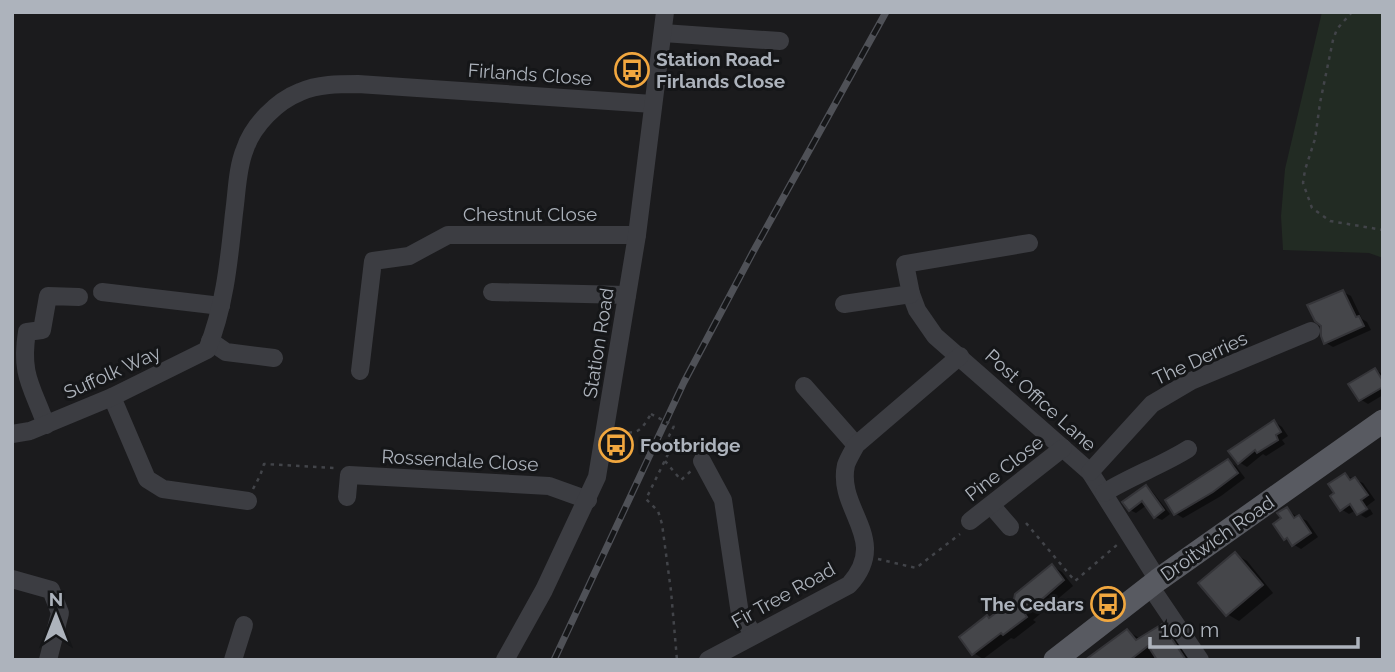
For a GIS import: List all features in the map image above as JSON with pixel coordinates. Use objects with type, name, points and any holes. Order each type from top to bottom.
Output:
[{"type":"main road","name":"Droitwich Road","points":[[1055,660],[1154,583],[1383,421]]},
{"type":"street","name":"Station Road","points":[[505,660],[544,590],[597,477],[637,235],[665,12]]},
{"type":"street","points":[[663,33],[780,41]]},
{"type":"street","name":"Firlands Close","points":[[213,336],[225,291],[239,173],[245,148],[257,127],[275,107],[299,92],[325,85],[358,84],[653,104]]},
{"type":"street","name":"Chestnut Close","points":[[360,371],[373,261],[409,256],[448,235],[637,235]]},
{"type":"street","points":[[844,304],[911,294],[905,264],[1028,243]]},
{"type":"street","points":[[102,292],[221,306]]},
{"type":"street","points":[[492,292],[627,295]]},
{"type":"street","name":"Post Office Lane","points":[[911,294],[917,310],[935,336],[1090,472],[1129,534],[1154,583],[1200,660]]},
{"type":"street","points":[[46,425],[26,377],[24,352],[27,332],[42,330],[48,296],[79,297]]},
{"type":"street","name":"The Derries","points":[[1090,472],[1152,404],[1191,382],[1311,331]]},
{"type":"street","points":[[213,336],[226,352],[274,358]]},
{"type":"street","name":"Suffolk Way","points":[[12,434],[46,425],[112,397],[207,350],[213,336]]},
{"type":"street","points":[[866,557],[864,539],[846,482],[846,465],[856,445],[960,356]]},
{"type":"street","points":[[804,386],[856,445]]},
{"type":"street","points":[[112,397],[147,479],[163,489],[236,493]]},
{"type":"street","name":"Pine Close","points":[[970,521],[1063,448]]},
{"type":"street","points":[[1104,494],[1125,480],[1162,466],[1188,449]]},
{"type":"street","points":[[702,461],[723,500],[740,614],[754,635]]},
{"type":"street","points":[[347,497],[349,475]]},
{"type":"street","name":"Rossendale Close","points":[[349,475],[549,486],[587,500]]},
{"type":"street","points":[[990,505],[1018,525]]},
{"type":"street","name":"Fir Tree Road","points":[[708,660],[849,585],[861,572],[866,557]]},
{"type":"street","points":[[12,579],[51,590],[60,613],[48,660]]},
{"type":"street","points":[[233,660],[244,625]]},
{"type":"path","points":[[1352,12],[1337,29],[1333,40],[1315,139],[1303,183],[1312,208],[1330,221],[1383,230]]},
{"type":"path","points":[[606,430],[632,433],[642,429],[651,414],[674,425],[665,444],[671,448],[646,499],[658,511],[662,524],[677,660]]},
{"type":"path","points":[[665,461],[681,480],[702,461]]},
{"type":"path","points":[[236,493],[264,464],[343,469],[349,475]]},
{"type":"path","points":[[866,557],[916,568],[964,530],[970,521]]},
{"type":"path","points":[[1018,525],[1075,581],[1129,534]]},
{"type":"shaded area","points":[[1322,12],[1383,12],[1383,258],[1369,253],[1283,250],[1281,216],[1285,169]]},
{"type":"building","points":[[1343,290],[1356,317],[1359,316],[1364,326],[1324,344],[1321,326],[1315,321],[1307,305]]},
{"type":"building","points":[[1375,368],[1383,381],[1383,387],[1359,401],[1348,384]]},
{"type":"building","points":[[1274,420],[1281,432],[1276,435],[1278,440],[1257,453],[1255,450],[1238,464],[1228,451]]},
{"type":"building","points":[[1228,459],[1238,473],[1213,492],[1174,515],[1165,500]]},
{"type":"building","points":[[1345,473],[1350,480],[1355,477],[1368,495],[1361,500],[1367,509],[1357,515],[1350,504],[1340,511],[1330,496],[1334,493],[1328,484]]},
{"type":"building","points":[[1146,485],[1164,510],[1154,518],[1142,501],[1129,511],[1122,502]]},
{"type":"building","points":[[1287,507],[1294,518],[1299,515],[1311,533],[1292,546],[1287,538],[1284,540],[1273,524],[1281,518],[1277,513]]},
{"type":"building","points":[[1235,552],[1263,585],[1226,616],[1198,583]]},
{"type":"building","points":[[1052,564],[1064,580],[1025,614],[1027,617],[972,655],[959,637],[987,615],[989,618],[1014,599],[1015,594]]},
{"type":"building","points":[[1162,624],[1186,660],[1157,660],[1148,646],[1130,660],[1085,660],[1127,629],[1136,640]]},
{"type":"railway","points":[[554,660],[684,382],[886,12]]},
{"type":"place","name":"Station Road- Firlands Close","points":[[632,70]]},
{"type":"place","name":"Footbridge","points":[[616,445]]},
{"type":"place","name":"The Cedars","points":[[1108,604]]}]
